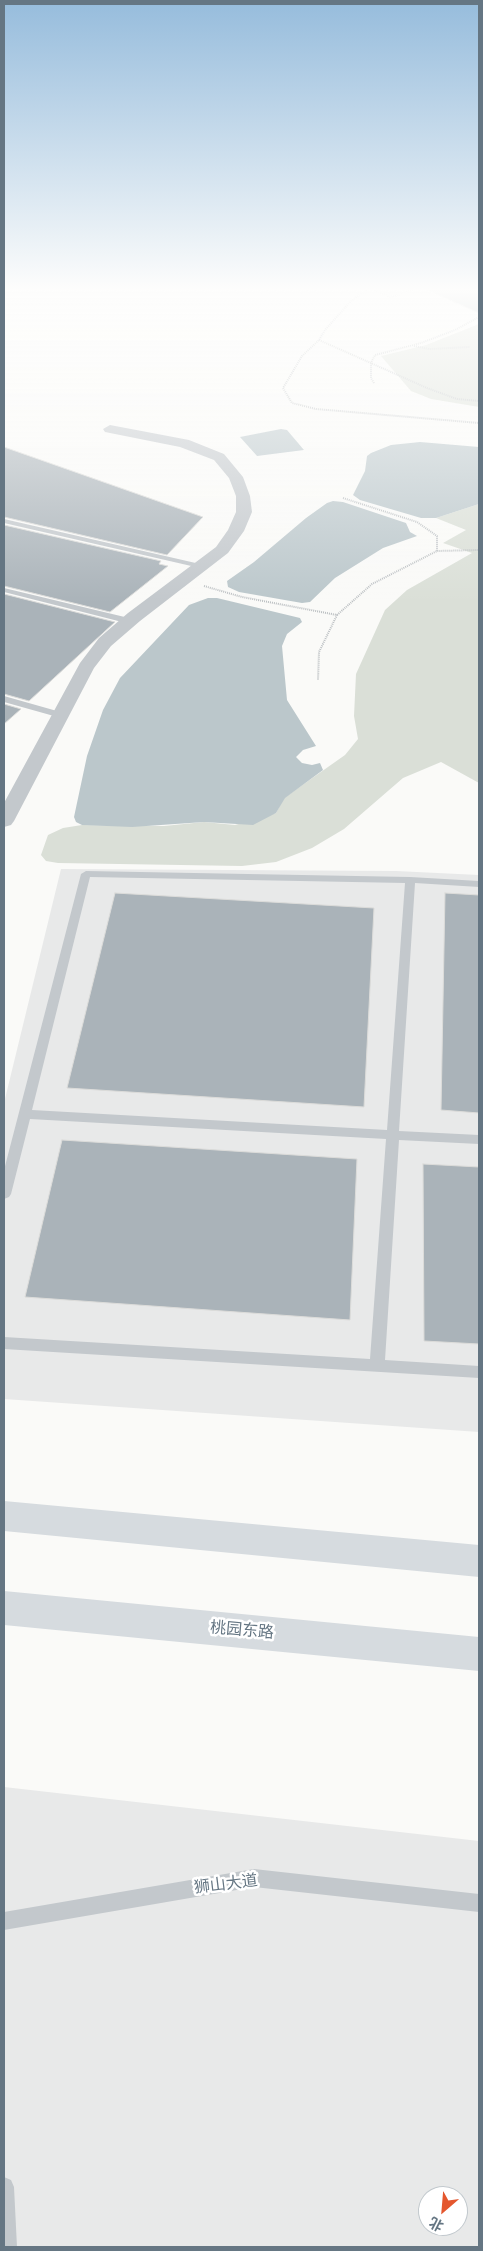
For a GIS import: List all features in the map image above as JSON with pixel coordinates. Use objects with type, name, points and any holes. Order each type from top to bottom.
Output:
[{"type":"main road","points":[[4,1516],[479,1561]]},
{"type":"main road","name":"桃园东路","points":[[4,1608],[479,1654]]},
{"type":"street","points":[[4,821],[86,667],[106,642],[130,621],[222,550],[236,531],[244,512],[244,496],[236,477],[219,458],[184,443],[110,429]]},
{"type":"lane","points":[[4,521],[200,566]]},
{"type":"lane","points":[[4,590],[130,621]]},
{"type":"lane","points":[[4,699],[61,715]]},
{"type":"lane","points":[[4,1194],[86,874],[410,880],[479,884]]},
{"type":"lane","points":[[377,1366],[410,880]]},
{"type":"lane","points":[[24,1114],[479,1140]]},
{"type":"lane","points":[[4,1343],[479,1372]]},
{"type":"lane","name":"狮山大道","points":[[4,1921],[254,1878],[479,1903]]},
{"type":"lane","points":[[4,2187],[6,2247]]},
{"type":"path","points":[[286,393],[292,403],[316,409],[479,423]]},
{"type":"path","points":[[442,393],[457,399],[479,402]]},
{"type":"path","points":[[343,498],[417,522],[437,536],[437,551]]},
{"type":"path","points":[[318,680],[319,652],[337,615],[372,584],[437,551],[479,550]]},
{"type":"path","points":[[182,580],[242,597],[337,615]]},
{"type":"shaded area","points":[[416,393],[479,393],[479,407],[431,399]]},
{"type":"shaded area","points":[[281,429],[287,430],[304,450],[257,456],[240,437]]},
{"type":"shaded area","points":[[420,442],[479,447],[479,504],[436,518],[421,518],[360,500],[353,495],[365,471],[367,456],[391,445]]},
{"type":"shaded area","points":[[333,501],[343,502],[406,523],[410,532],[417,536],[383,548],[335,578],[310,602],[302,603],[239,592],[228,587],[227,581],[254,562],[306,518],[327,503]]},
{"type":"shaded area","points":[[479,504],[479,783],[441,762],[403,778],[344,829],[312,848],[276,862],[242,866],[58,863],[46,861],[41,855],[48,835],[63,828],[82,825],[164,826],[204,822],[235,825],[276,813],[284,798],[345,755],[358,739],[354,716],[356,674],[385,610],[407,590],[472,553],[443,543],[466,530],[436,518]]},
{"type":"shaded area","points":[[208,598],[217,598],[300,618],[302,622],[287,634],[282,646],[287,700],[316,746],[303,750],[296,757],[302,763],[312,765],[320,763],[323,770],[285,798],[276,813],[253,825],[204,822],[132,827],[82,825],[76,822],[74,817],[87,756],[103,710],[120,678],[189,605]]},
{"type":"shaded area","points":[[61,869],[396,871],[479,875],[479,1432],[4,1399],[4,1103]]},
{"type":"shaded area","points":[[4,1787],[479,1841],[479,2247],[4,2247]]},
{"type":"building","points":[[4,447],[203,517],[167,555],[4,517]]},
{"type":"building","points":[[4,525],[161,561],[159,564],[168,566],[110,612],[4,586]]},
{"type":"building","points":[[4,594],[115,622],[29,701],[4,694]]},
{"type":"building","points":[[4,704],[21,709],[4,724]]},
{"type":"building","points":[[115,893],[374,908],[364,1107],[67,1088]]},
{"type":"building","points":[[445,893],[479,895],[479,1113],[441,1110]]},
{"type":"building","points":[[62,1140],[357,1159],[350,1320],[25,1297]]},
{"type":"building","points":[[423,1164],[479,1167],[479,1344],[424,1341]]}]
